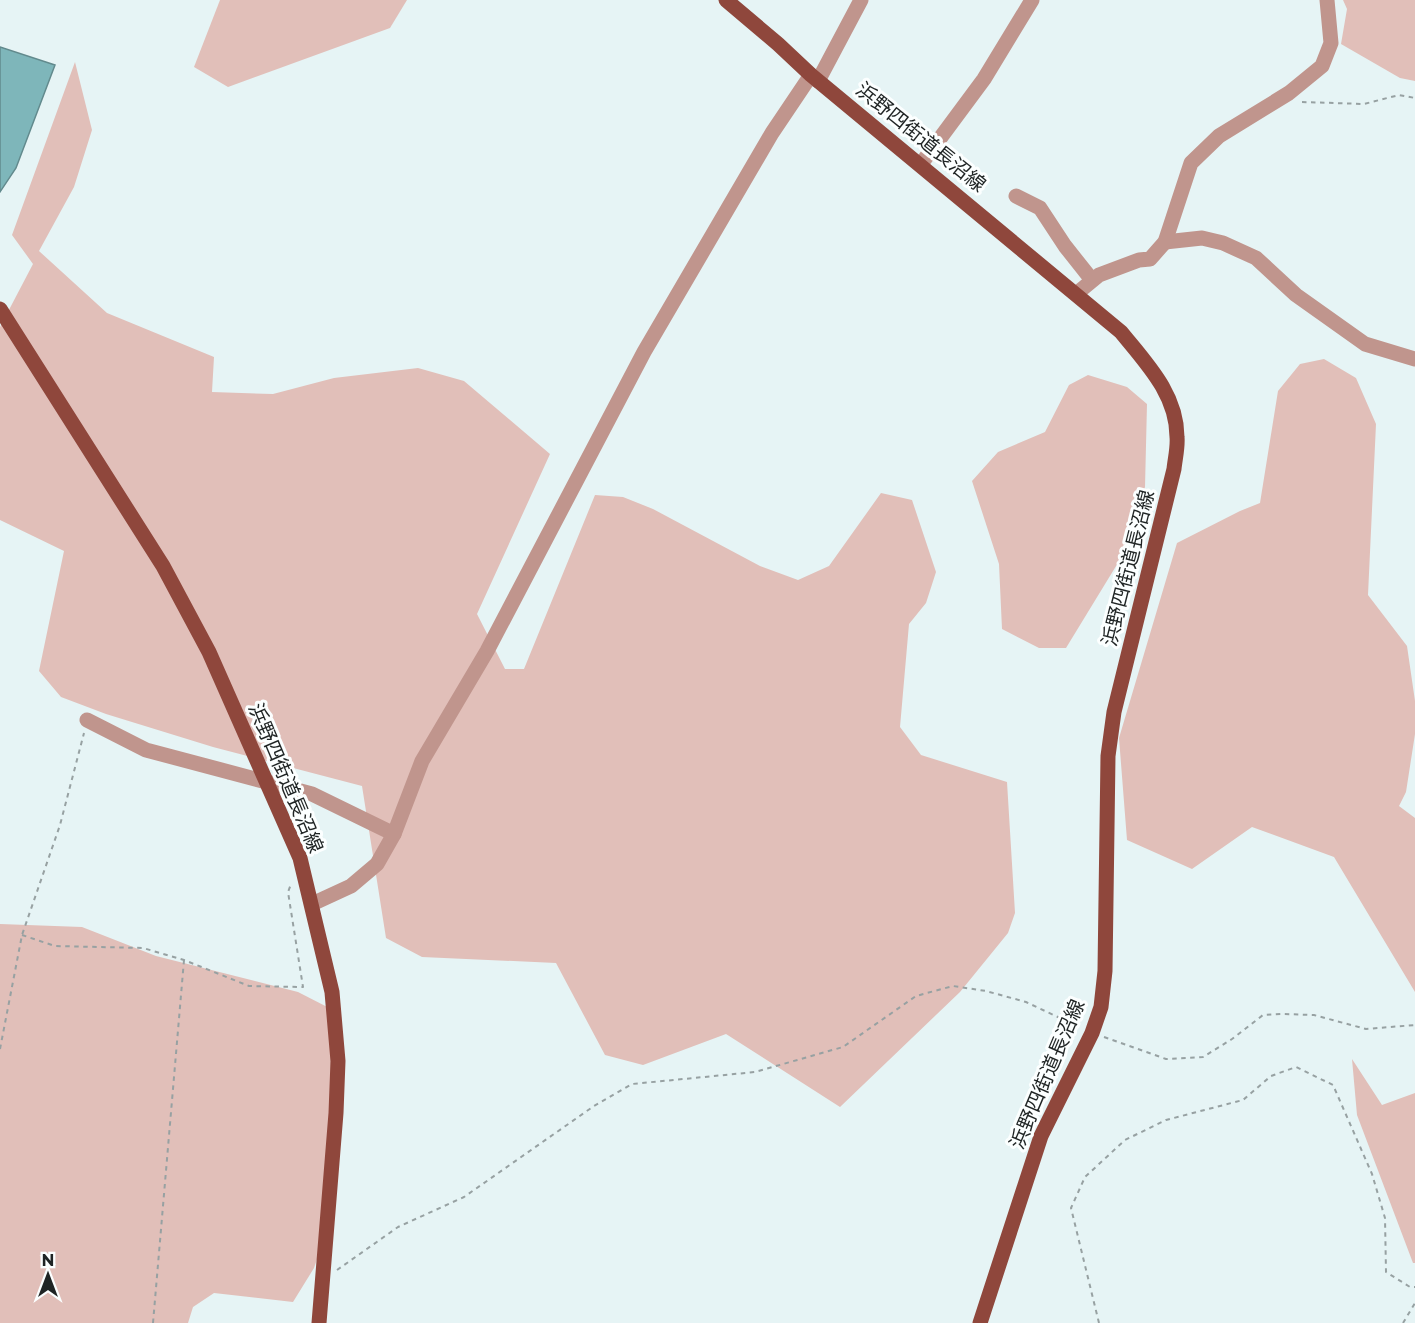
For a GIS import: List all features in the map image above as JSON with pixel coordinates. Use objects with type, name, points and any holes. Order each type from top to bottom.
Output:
[{"type":"main road","name":"浜野四街道長沼線","points":[[726,0],[815,78],[1121,332],[1160,380],[1174,412],[1178,436],[1174,469],[1114,712],[1108,756],[1106,971],[1101,1007],[1092,1033],[1041,1136],[980,1323]]},
{"type":"main road","name":"浜野四街道長沼線","points":[[0,309],[163,566],[209,652],[300,858],[332,992],[338,1061],[319,1323]]},
{"type":"street","points":[[312,904],[351,886],[377,864],[394,834],[422,761],[487,651],[644,352],[772,133],[815,78],[861,0]]},
{"type":"street","points":[[921,164],[984,79],[1032,0]]},
{"type":"street","points":[[1076,294],[1099,275],[1139,260],[1150,259],[1165,242],[1191,163],[1219,136],[1289,93],[1322,66],[1332,43],[1327,0]]},
{"type":"street","points":[[1016,196],[1040,208],[1065,246],[1092,280]]},
{"type":"street","points":[[1165,242],[1202,238],[1223,243],[1256,258],[1296,295],[1365,344],[1415,359]]},
{"type":"street","points":[[87,720],[146,750],[312,794],[394,834]]},
{"type":"path","points":[[1275,102],[1364,104],[1399,95],[1415,98]]},
{"type":"path","points":[[0,1049],[22,935],[60,825],[87,720]]},
{"type":"path","points":[[22,935],[55,946],[143,948],[184,960],[249,986],[303,987],[288,892],[292,880]]},
{"type":"path","points":[[153,1323],[184,960]]},
{"type":"path","points":[[322,1280],[398,1227],[464,1197],[594,1106],[632,1084],[755,1071],[843,1047],[916,996],[953,986],[1026,1002],[1092,1033],[1166,1059],[1203,1057],[1232,1039],[1263,1015],[1314,1015],[1366,1029],[1415,1025]]},
{"type":"path","points":[[1099,1323],[1071,1208],[1085,1177],[1125,1140],[1166,1120],[1243,1100],[1271,1076],[1296,1067],[1333,1085],[1372,1174],[1385,1218],[1386,1272],[1410,1287],[1415,1287]]},
{"type":"path","points":[[1403,1323],[1415,1304]]},
{"type":"shaded area","points":[[220,0],[407,0],[390,28],[228,87],[194,67]]},
{"type":"shaded area","points":[[1343,0],[1415,0],[1415,81],[1400,78],[1341,44],[1347,9]]},
{"type":"shaded area","points":[[75,62],[92,130],[74,187],[39,251],[107,313],[214,357],[212,392],[273,394],[334,378],[418,368],[464,381],[550,454],[477,614],[505,669],[524,669],[595,495],[623,497],[653,509],[760,566],[798,580],[829,566],[881,493],[912,500],[936,572],[926,603],[909,624],[900,727],[921,755],[1007,782],[1015,913],[1008,933],[960,992],[840,1107],[726,1034],[643,1065],[605,1055],[556,963],[422,957],[386,938],[362,786],[213,747],[106,714],[61,697],[39,671],[64,551],[0,520],[0,327],[33,264],[12,235]]},
{"type":"shaded area","points":[[1324,359],[1356,378],[1376,424],[1368,595],[1407,646],[1415,701],[1415,734],[1406,792],[1399,806],[1415,818],[1415,992],[1334,857],[1252,827],[1192,869],[1127,840],[1119,738],[1177,543],[1260,503],[1278,391],[1300,364]]},
{"type":"shaded area","points":[[1088,375],[1127,387],[1147,404],[1145,487],[1124,553],[1066,648],[1039,648],[1002,629],[999,564],[972,481],[998,452],[1045,432],[1069,385]]},
{"type":"shaded area","points":[[0,924],[82,927],[156,956],[298,992],[339,1013],[327,1230],[314,1268],[293,1302],[214,1293],[193,1307],[188,1323],[0,1323]]},
{"type":"shaded area","points":[[1352,1059],[1382,1105],[1415,1093],[1415,1263],[1413,1263],[1357,1115]]},
{"type":"water","points":[[0,47],[55,65],[16,168],[0,192]]}]
